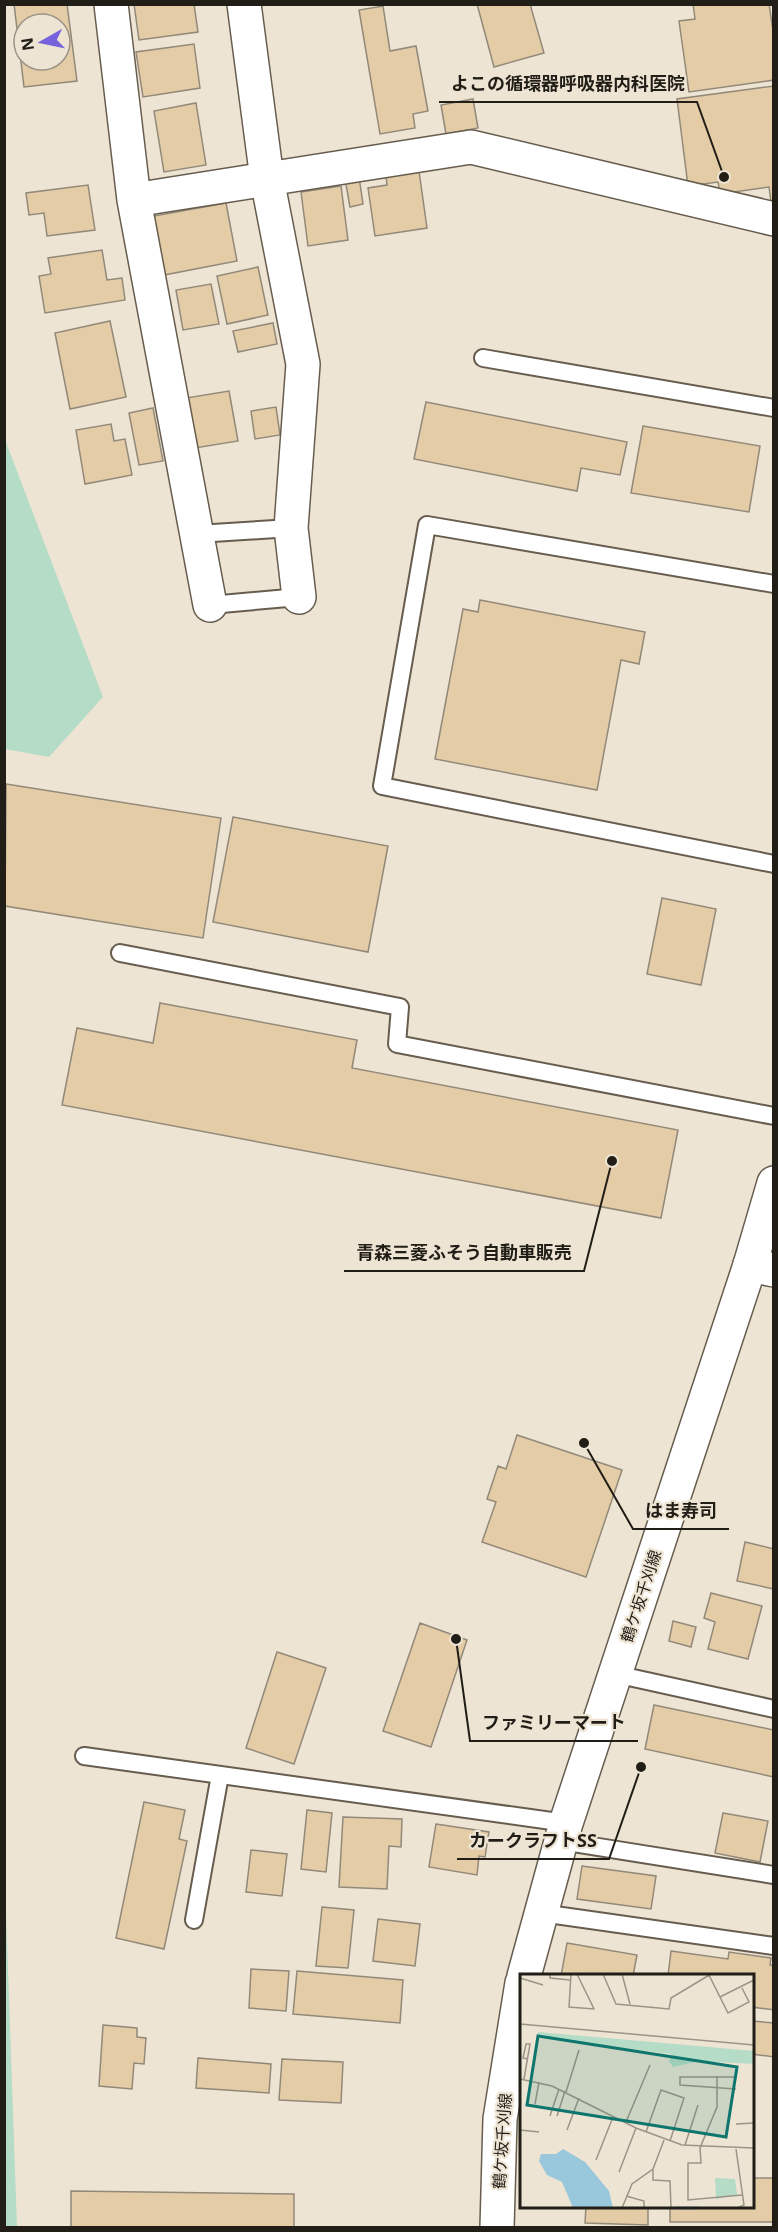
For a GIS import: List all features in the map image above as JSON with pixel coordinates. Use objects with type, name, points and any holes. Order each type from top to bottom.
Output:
[{"type":"street","points":[[111,4],[134,200],[210,605]]},
{"type":"street","points":[[244,4],[267,179],[303,364],[291,528],[299,597]]},
{"type":"street","points":[[134,200],[471,147],[774,219]]},
{"type":"street","name":"鶴ケ坂千刈線","points":[[525,1974],[563,1832],[615,1674],[762,1268],[774,1183]]},
{"type":"street","name":"鶴ケ坂千刈線","points":[[497,2228],[505,2139],[500,2120],[520,2004]]},
{"type":"lane","points":[[483,358],[774,408]]},
{"type":"lane","points":[[774,584],[427,525],[382,786],[774,864]]},
{"type":"lane","points":[[197,534],[291,528]]},
{"type":"lane","points":[[210,605],[299,597]]},
{"type":"lane","points":[[120,953],[400,1007],[397,1044],[774,1116]]},
{"type":"lane","points":[[615,1674],[774,1709]]},
{"type":"lane","points":[[84,1756],[220,1775],[563,1832],[774,1875]]},
{"type":"lane","points":[[194,1920],[220,1775]]},
{"type":"lane","points":[[541,1913],[774,1946]]},
{"type":"green space","points":[[4,437],[103,697],[49,757],[5,749]]},
{"type":"green space","points":[[4,1854],[17,2227],[17,2228],[4,2227]]},
{"type":"building","points":[[14,4],[67,4],[68,12],[15,12]]},
{"type":"building","points":[[134,4],[194,4],[198,32],[139,40]]},
{"type":"building","points":[[477,4],[530,4],[544,53],[494,67]]},
{"type":"building","points":[[693,4],[769,4],[774,37],[774,80],[689,92],[679,21],[695,19]]},
{"type":"building","points":[[383,6],[390,51],[416,46],[428,111],[413,114],[415,128],[380,134],[359,10]]},
{"type":"building","points":[[72,42],[77,81],[24,87],[22,72],[72,72]]},
{"type":"building","points":[[194,44],[200,88],[143,97],[136,52]]},
{"type":"building","points":[[774,86],[774,202],[771,202],[769,187],[720,194],[718,182],[688,186],[677,99]]},
{"type":"building","points":[[473,99],[478,128],[446,134],[441,105]]},
{"type":"building","points":[[196,103],[206,165],[164,172],[154,111]]},
{"type":"building","points":[[419,171],[427,228],[375,236],[368,188],[387,185],[386,176]]},
{"type":"building","points":[[359,177],[363,204],[350,207],[345,179]]},
{"type":"building","points":[[88,185],[95,230],[47,236],[44,213],[29,215],[26,193]]},
{"type":"building","points":[[341,186],[348,240],[308,246],[301,192]]},
{"type":"building","points":[[226,203],[237,261],[164,275],[154,216]]},
{"type":"building","points":[[102,250],[107,280],[122,278],[125,300],[45,313],[39,276],[51,274],[48,258]]},
{"type":"building","points":[[258,267],[268,315],[227,324],[217,276]]},
{"type":"building","points":[[211,284],[219,324],[183,330],[176,290]]},
{"type":"building","points":[[110,321],[126,397],[70,409],[55,333]]},
{"type":"building","points":[[273,323],[277,344],[238,352],[233,331]]},
{"type":"building","points":[[229,391],[238,441],[195,448],[186,398]]},
{"type":"building","points":[[426,402],[627,442],[620,475],[581,468],[577,491],[414,459]]},
{"type":"building","points":[[276,407],[280,435],[255,439],[251,411]]},
{"type":"building","points":[[153,408],[163,461],[139,465],[129,413]]},
{"type":"building","points":[[111,424],[114,441],[125,439],[132,475],[85,484],[76,430]]},
{"type":"building","points":[[643,426],[760,446],[749,512],[631,493]]},
{"type":"building","points":[[480,600],[645,632],[639,664],[621,660],[597,790],[435,759],[463,609],[478,612]]},
{"type":"building","points":[[6,784],[221,818],[203,938],[5,906]]},
{"type":"building","points":[[233,817],[388,846],[368,952],[213,922]]},
{"type":"building","points":[[662,898],[716,909],[701,985],[647,974]]},
{"type":"building","points":[[160,1003],[357,1040],[352,1068],[678,1130],[661,1218],[62,1105],[77,1028],[153,1043]]},
{"type":"building","points":[[517,1435],[622,1470],[586,1577],[482,1542],[496,1502],[487,1499],[498,1466],[506,1469]]},
{"type":"building","points":[[745,1542],[774,1549],[774,1589],[737,1581]]},
{"type":"building","points":[[711,1593],[762,1606],[748,1659],[708,1649],[715,1622],[704,1618]]},
{"type":"building","points":[[673,1621],[696,1627],[691,1647],[669,1641]]},
{"type":"building","points":[[420,1623],[467,1640],[431,1747],[383,1731]]},
{"type":"building","points":[[277,1652],[326,1668],[294,1764],[246,1748]]},
{"type":"building","points":[[654,1705],[774,1730],[774,1777],[645,1749]]},
{"type":"building","points":[[144,1802],[185,1810],[179,1839],[187,1841],[164,1949],[116,1938]]},
{"type":"building","points":[[307,1810],[332,1813],[326,1872],[301,1869]]},
{"type":"building","points":[[723,1813],[768,1821],[760,1862],[715,1853]]},
{"type":"building","points":[[343,1817],[402,1819],[401,1847],[389,1846],[387,1889],[339,1887]]},
{"type":"building","points":[[436,1824],[489,1832],[485,1857],[479,1856],[477,1875],[429,1867]]},
{"type":"building","points":[[251,1850],[287,1854],[282,1896],[246,1892]]},
{"type":"building","points":[[582,1866],[656,1876],[651,1909],[577,1899]]},
{"type":"building","points":[[322,1907],[354,1910],[348,1968],[316,1966]]},
{"type":"building","points":[[378,1919],[420,1924],[415,1966],[373,1961]]},
{"type":"building","points":[[567,1943],[637,1955],[633,1974],[561,1974]]},
{"type":"building","points":[[671,1951],[728,1959],[729,1952],[771,1958],[770,1965],[774,1965],[774,2010],[754,2007],[754,1974],[668,1974]]},
{"type":"building","points":[[251,1969],[289,1971],[286,2011],[249,2008]]},
{"type":"building","points":[[297,1971],[403,1980],[400,2023],[293,2014]]},
{"type":"building","points":[[754,2021],[774,2023],[774,2057],[754,2054]]},
{"type":"building","points":[[103,2025],[137,2028],[137,2037],[146,2038],[144,2064],[134,2063],[132,2089],[99,2086]]},
{"type":"building","points":[[198,2058],[271,2064],[269,2093],[196,2088]]},
{"type":"building","points":[[282,2059],[343,2062],[341,2103],[279,2100]]},
{"type":"building","points":[[754,2178],[774,2178],[774,2222],[670,2222],[670,2208],[754,2208]]},
{"type":"building","points":[[71,2191],[294,2194],[294,2228],[71,2228]]},
{"type":"building","points":[[586,2208],[648,2208],[648,2225],[585,2223]]},
{"type":"place","name":"よこの循環器呼吸器内科医院","points":[[724,177]]},
{"type":"place","name":"青森三菱ふそう自動車販売","points":[[612,1161]]},
{"type":"place","name":"はま寿司","points":[[584,1443]]},
{"type":"place","name":"ファミリーマート","points":[[456,1639]]},
{"type":"place","name":"カークラフトSS","points":[[641,1767]]}]
